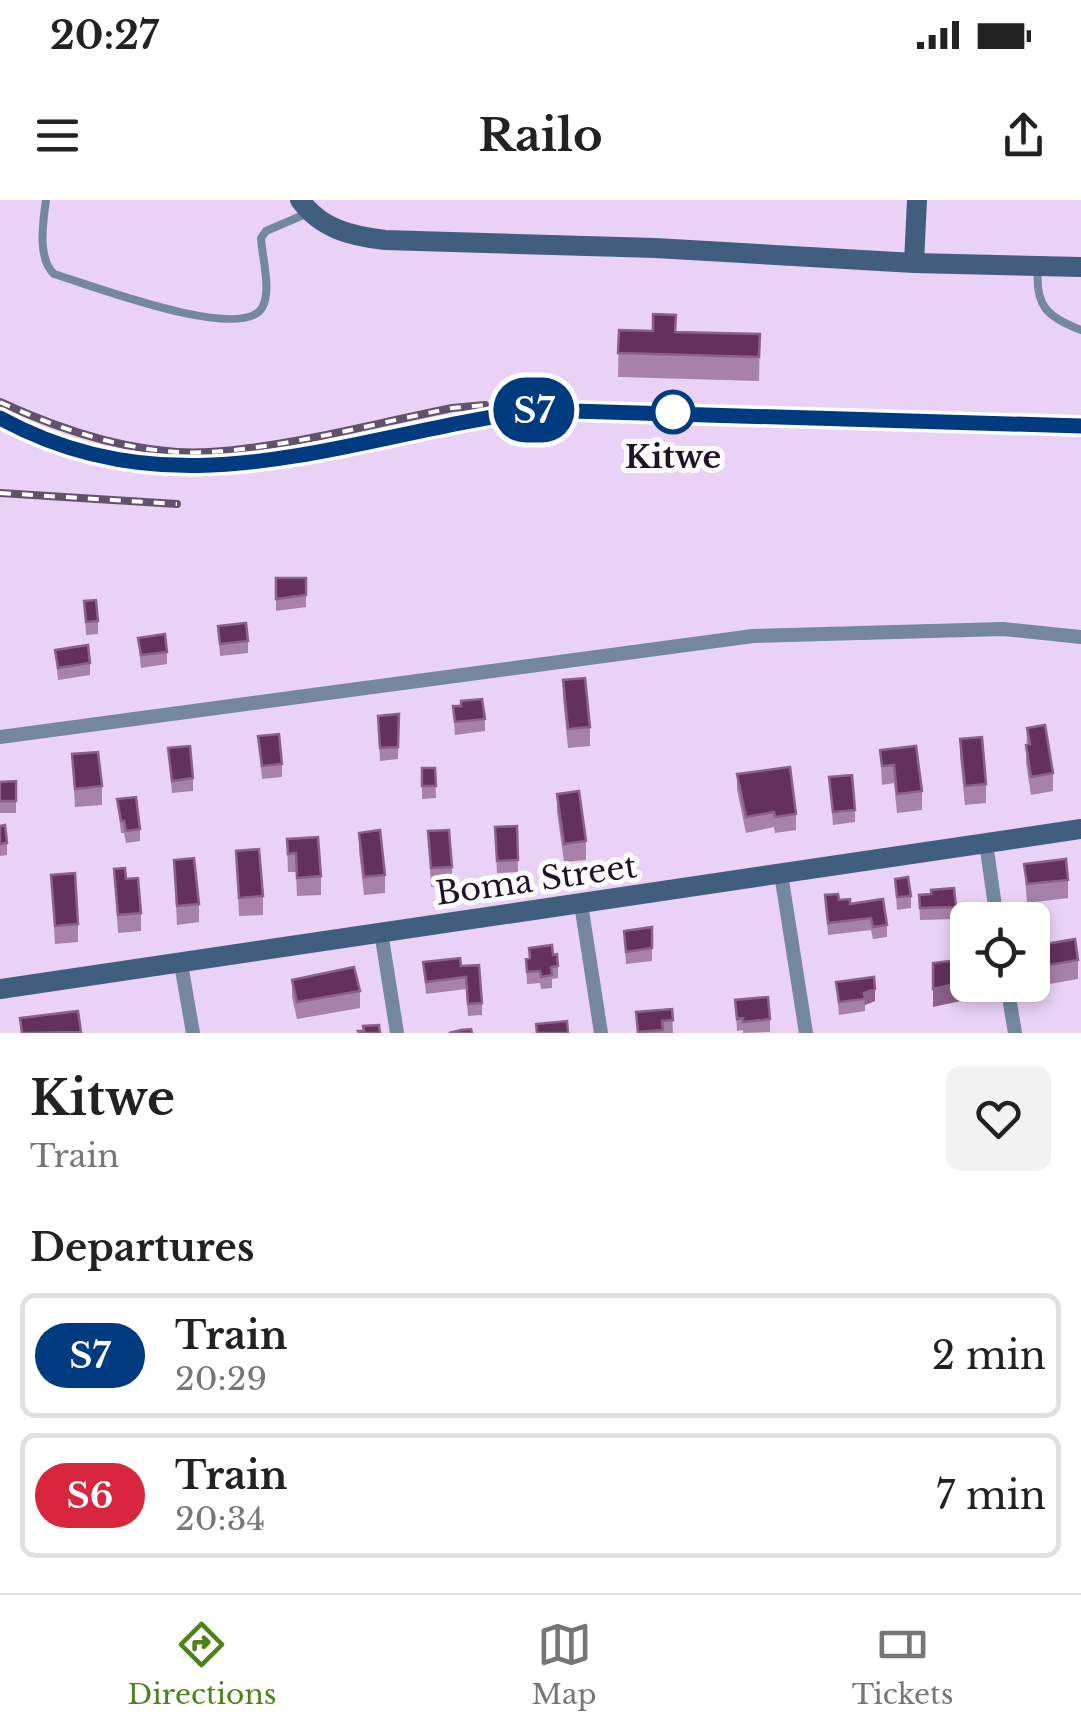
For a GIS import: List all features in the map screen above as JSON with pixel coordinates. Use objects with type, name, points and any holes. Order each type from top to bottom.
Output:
[{"type":"street","points":[[914,263],[917,200]]},
{"type":"street","points":[[305,206],[330,227],[354,236],[386,240],[654,248],[914,263],[1081,266]]},
{"type":"street","points":[[0,737],[753,636],[1002,629],[1081,637]]},
{"type":"street","name":"Boma Street","points":[[0,990],[1081,828]]},
{"type":"street","points":[[986,843],[994,902]]},
{"type":"street","points":[[781,874],[806,1033]]},
{"type":"street","points":[[581,904],[601,1033]]},
{"type":"street","points":[[381,932],[397,1033]]},
{"type":"street","points":[[181,964],[193,1033]]},
{"type":"street","points":[[1009,1002],[1014,1033]]},
{"type":"lane","points":[[46,200],[43,250],[46,267],[54,274],[209,320],[250,318],[261,310],[265,297],[261,238],[305,206]]},
{"type":"lane","points":[[1038,266],[1036,290],[1040,304],[1062,323],[1081,330]]},
{"type":"building","points":[[653,314],[676,315],[675,332],[760,334],[759,357],[618,353],[619,330],[653,331]]},
{"type":"building","points":[[276,578],[306,578],[306,595],[276,599]]},
{"type":"building","points":[[96,600],[98,621],[86,622],[84,601]]},
{"type":"building","points":[[246,623],[248,641],[220,644],[218,626]]},
{"type":"building","points":[[165,634],[167,652],[141,655],[138,638]]},
{"type":"building","points":[[88,645],[90,663],[58,668],[55,650]]},
{"type":"building","points":[[585,678],[590,727],[568,729],[563,680]]},
{"type":"building","points":[[482,699],[485,719],[455,722],[453,706]]},
{"type":"building","points":[[399,714],[398,747],[380,748],[378,716]]},
{"type":"building","points":[[1045,725],[1053,773],[1031,777],[1027,728]]},
{"type":"building","points":[[279,734],[282,764],[262,766],[258,736]]},
{"type":"building","points":[[982,737],[986,784],[965,786],[960,739]]},
{"type":"building","points":[[190,746],[193,778],[172,781],[168,748]]},
{"type":"building","points":[[916,746],[922,791],[897,794],[894,765],[882,766],[880,750]]},
{"type":"building","points":[[98,752],[102,786],[75,789],[72,754]]},
{"type":"building","points":[[790,767],[796,814],[775,817],[774,812],[746,817],[737,774]]},
{"type":"building","points":[[422,768],[435,768],[436,786],[422,786]]},
{"type":"building","points":[[852,775],[855,810],[833,812],[829,777]]},
{"type":"building","points":[[16,781],[16,801],[0,801],[0,782]]},
{"type":"building","points":[[579,791],[586,841],[564,844],[557,794]]},
{"type":"building","points":[[136,797],[140,829],[126,831],[117,799]]},
{"type":"building","points":[[5,825],[7,843],[0,844],[0,826]]},
{"type":"building","points":[[517,826],[518,860],[497,861],[495,827]]},
{"type":"building","points":[[380,830],[385,875],[364,877],[359,833]]},
{"type":"building","points":[[449,830],[452,867],[431,868],[428,831]]},
{"type":"building","points":[[318,837],[321,876],[297,878],[296,853],[288,854],[287,839]]},
{"type":"building","points":[[259,849],[263,896],[239,898],[236,851]]},
{"type":"building","points":[[194,858],[199,904],[177,906],[174,860]]},
{"type":"building","points":[[1066,859],[1068,880],[1027,884],[1024,864]]},
{"type":"building","points":[[125,868],[126,879],[138,878],[141,913],[118,915],[114,869]]},
{"type":"building","points":[[75,873],[78,924],[55,926],[51,875]]},
{"type":"building","points":[[908,877],[911,896],[897,897],[895,879]]},
{"type":"building","points":[[954,888],[955,902],[950,902],[950,907],[920,908],[919,895],[931,894],[931,890]]},
{"type":"building","points":[[838,894],[839,900],[850,899],[850,904],[883,899],[887,925],[873,927],[871,918],[828,923],[825,895]]},
{"type":"building","points":[[652,927],[652,948],[626,952],[624,931]]},
{"type":"building","points":[[1075,939],[1078,960],[1050,965],[1050,943]]},
{"type":"building","points":[[552,945],[558,966],[551,967],[552,975],[541,977],[540,971],[527,972],[529,948]]},
{"type":"building","points":[[460,958],[461,966],[479,965],[482,1003],[468,1004],[466,977],[426,982],[423,962]]},
{"type":"building","points":[[950,961],[950,985],[933,989],[933,963]]},
{"type":"building","points":[[354,967],[360,991],[297,1002],[292,980]]},
{"type":"building","points":[[874,977],[875,989],[864,993],[865,999],[839,1002],[836,982]]},
{"type":"building","points":[[768,997],[770,1019],[737,1019],[735,1000]]},
{"type":"building","points":[[672,1009],[673,1020],[662,1021],[663,1030],[638,1032],[636,1012]]},
{"type":"building","points":[[78,1011],[81,1032],[22,1033],[20,1018]]},
{"type":"building","points":[[567,1021],[568,1033],[537,1033],[536,1024]]},
{"type":"building","points":[[379,1025],[380,1033],[358,1031],[364,1031],[363,1026]]},
{"type":"railway","points":[[0,402],[49,423],[102,439],[183,452],[270,445],[452,408],[485,405]]},
{"type":"railway","points":[[0,418],[113,459],[202,466],[299,456],[539,409],[1081,426]]},
{"type":"railway","points":[[0,493],[177,504]]},
{"type":"train","name":"S7","points":[[0,418],[42,438],[105,457],[150,465],[216,467],[306,456],[484,417],[539,410],[1081,426]]},
{"type":"place","name":"Kitwe","points":[[673,412]]}]
